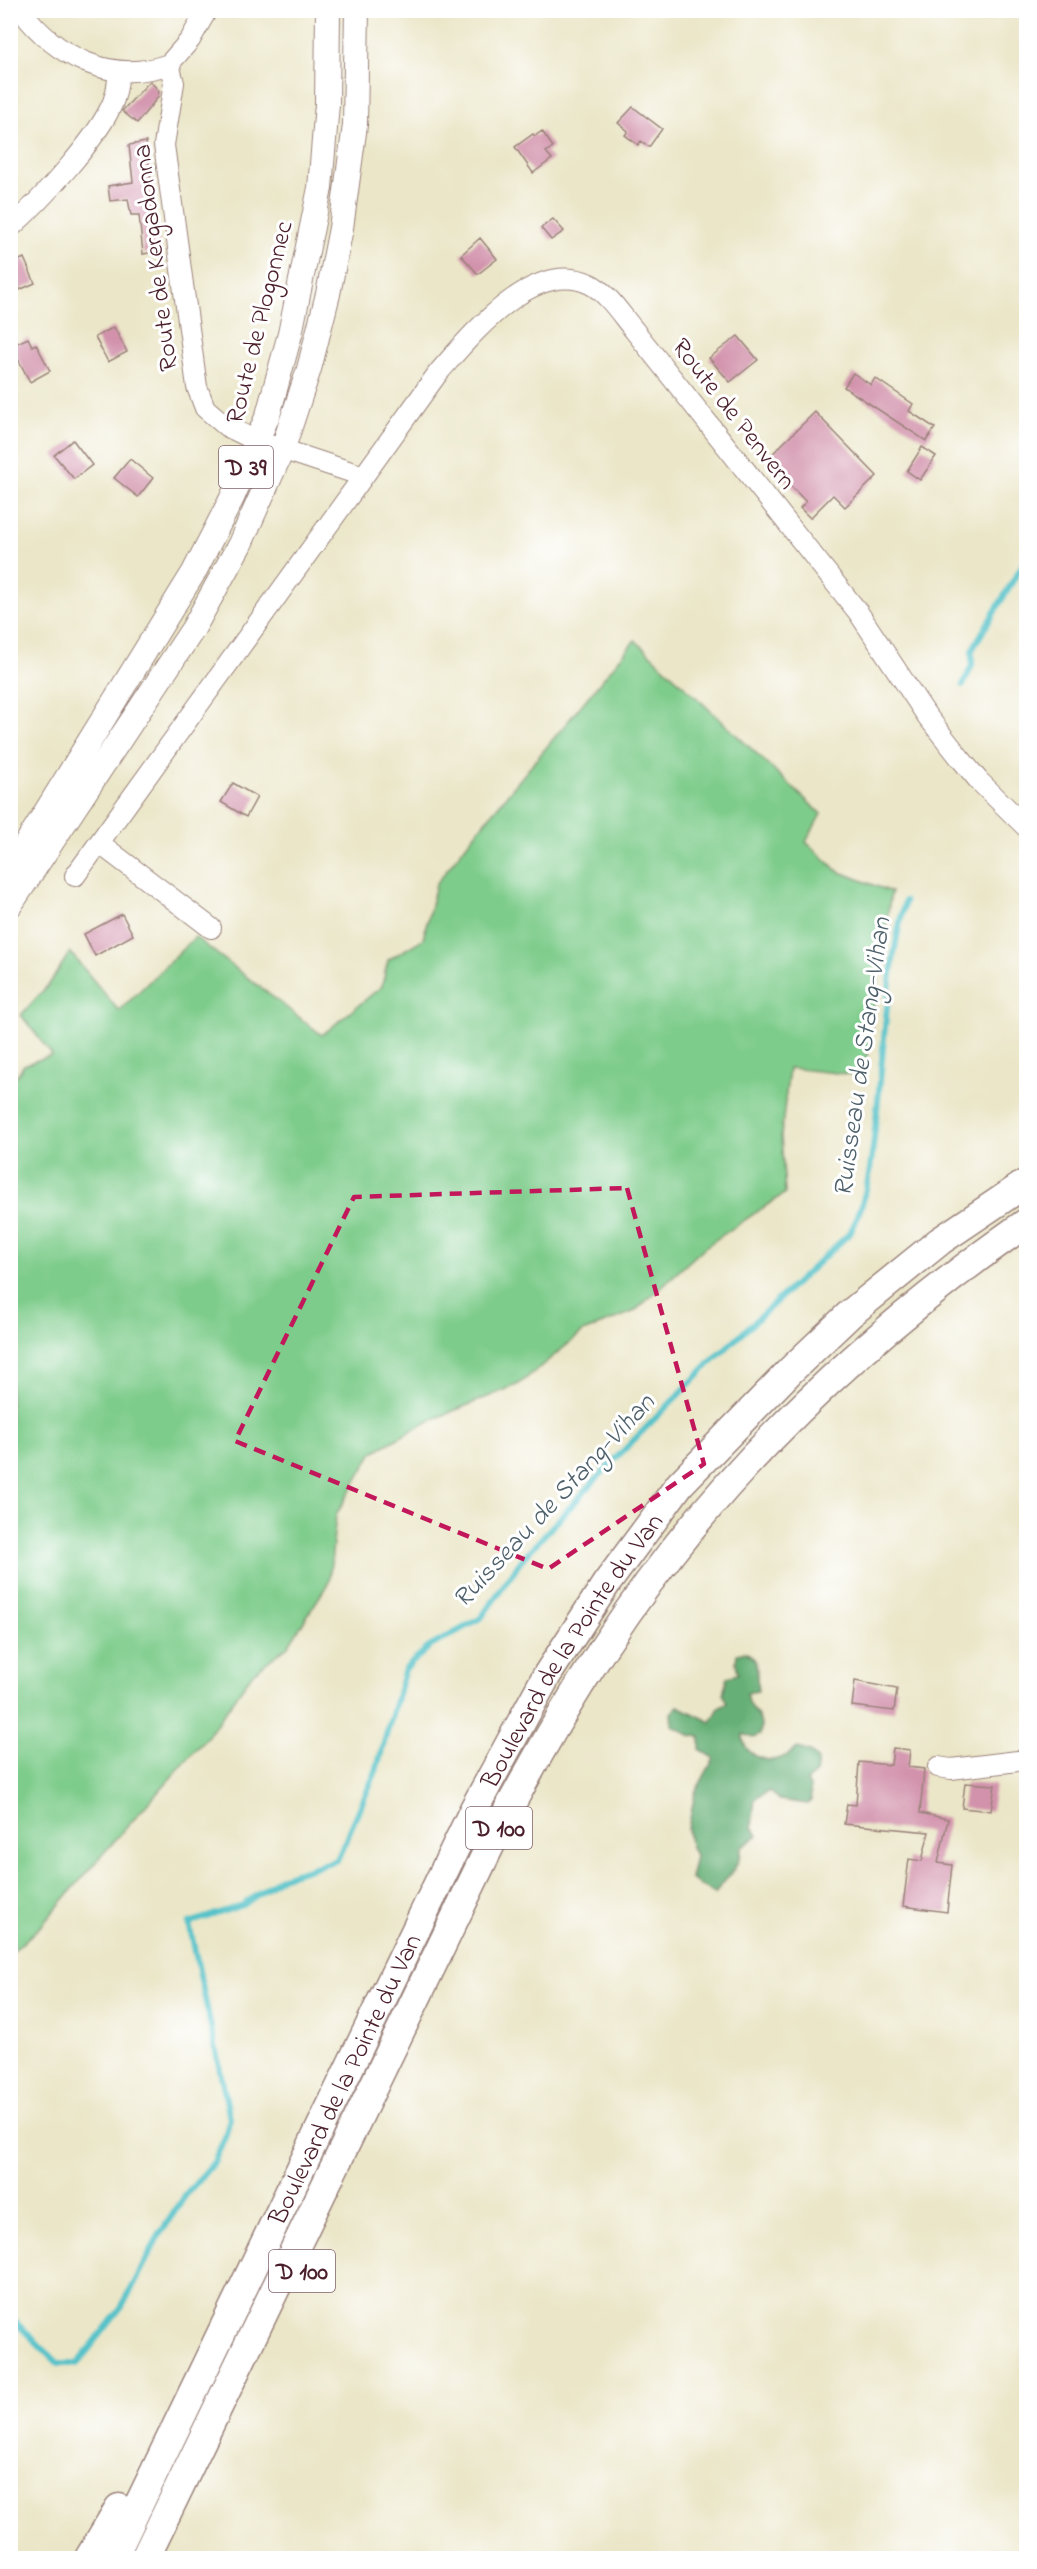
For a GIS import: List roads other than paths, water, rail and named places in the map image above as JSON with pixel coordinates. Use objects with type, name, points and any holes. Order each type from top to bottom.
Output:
[{"type":"highway","name":"Boulevard de la Pointe du Van","points":[[113,2559],[474,1809],[547,1675],[606,1584],[680,1484],[842,1321],[940,1241],[1026,1183]]},
{"type":"highway","name":"Boulevard de la Pointe du Van","points":[[146,2559],[502,1821],[552,1731],[595,1661],[671,1553],[741,1470],[813,1395],[918,1303],[1026,1223]]},
{"type":"highway","name":"D 100","points":[[166,2559],[289,2303],[426,1977]]},
{"type":"highway","name":"D 100","points":[[89,2559],[123,2502],[154,2473]]},
{"type":"main road","name":"Route de Plogonnec","points":[[10,870],[189,580],[232,498],[268,416],[290,334],[318,198],[327,104],[327,10]]},
{"type":"main road","name":"D 39","points":[[10,905],[193,629],[240,544],[284,448],[316,340],[341,228],[355,125],[357,10]]},
{"type":"street","points":[[21,10],[42,35],[67,55],[90,65],[119,71],[143,71],[169,64],[190,40],[207,10]]},
{"type":"street","name":"Route de Kergadonna","points":[[169,64],[174,83],[164,145],[197,387],[205,408],[226,426],[257,441],[284,448]]},
{"type":"street","points":[[10,228],[56,180],[99,127],[112,104],[119,71]]},
{"type":"street","name":"Route de Penvern","points":[[363,476],[438,373],[497,311],[538,284],[558,280],[590,284],[603,294],[634,330],[858,612],[927,716],[960,758],[1026,827]]},
{"type":"street","points":[[75,876],[363,476],[284,448]]},
{"type":"street","points":[[99,843],[211,927]]},
{"type":"street","points":[[938,1767],[951,1769],[1026,1760]]},
{"type":"waterway","name":"Ruisseau de Stang-Vihan","points":[[963,685],[972,665],[972,650],[1026,559]]},
{"type":"waterway","name":"Ruisseau de Stang-Vihan","points":[[10,2317],[59,2364],[77,2364],[122,2307],[161,2232],[185,2196],[214,2162],[230,2118],[189,1923],[243,1905],[282,1877],[337,1860],[376,1771],[405,1669],[429,1647],[481,1618],[523,1558],[610,1464],[710,1363],[850,1233],[862,1205],[869,1177],[890,982],[905,901]]}]
